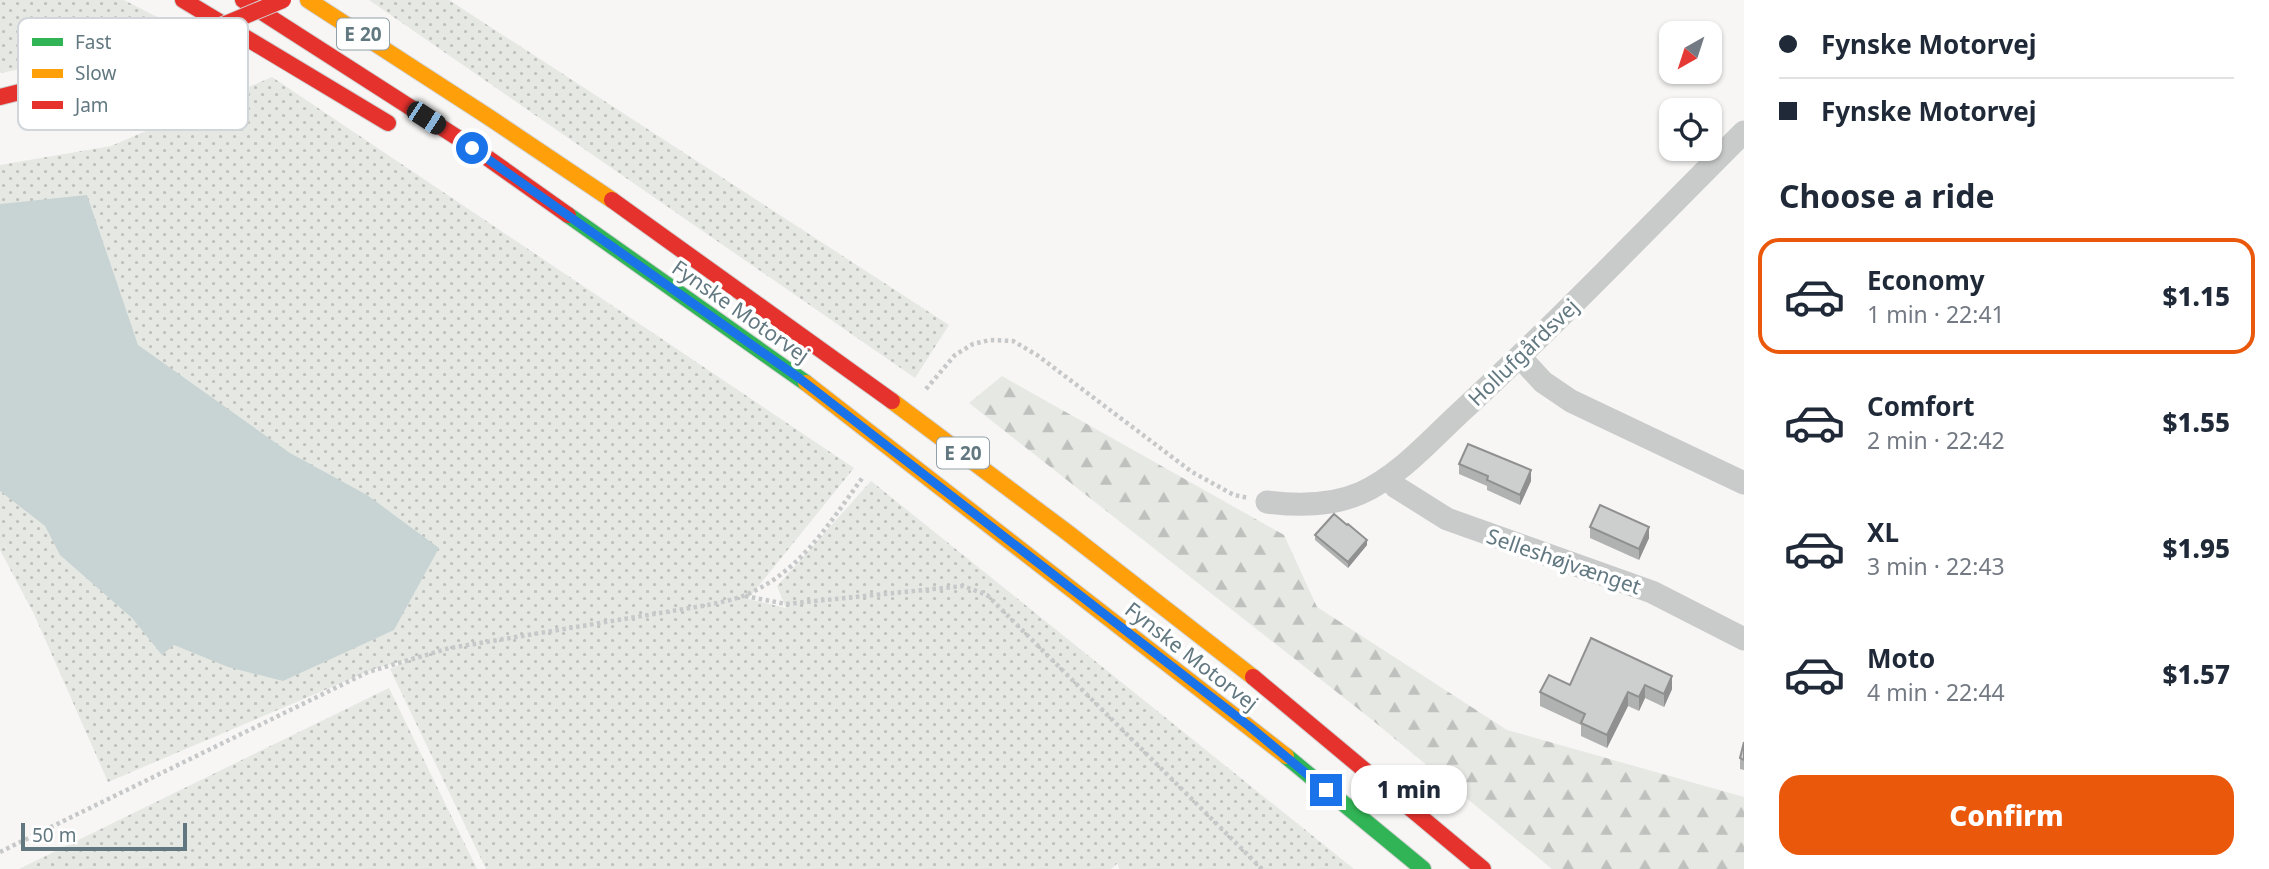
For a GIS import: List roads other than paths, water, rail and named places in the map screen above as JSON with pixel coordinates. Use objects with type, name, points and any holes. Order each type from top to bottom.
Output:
[{"type":"main road","points":[[183,0],[213,18]]},
{"type":"main road","name":"Fynske Motorvej","points":[[243,0],[472,148],[799,378],[1249,726],[1423,869]]},
{"type":"main road","points":[[244,18],[283,0]]},
{"type":"main road","name":"Fynske Motorvej","points":[[308,0],[418,69],[683,248],[898,404],[1081,543],[1279,700],[1483,869]]},
{"type":"main road","points":[[322,0],[418,69]]},
{"type":"main road","points":[[248,39],[405,133]]},
{"type":"main road","points":[[0,97],[18,92]]},
{"type":"main road","points":[[680,314],[799,378]]},
{"type":"street","name":"Hollufgårdsvej","points":[[1267,502],[1315,505],[1360,493],[1388,478],[1520,357],[1744,132]]},
{"type":"street","points":[[1520,357],[1543,383],[1571,401],[1744,483]]},
{"type":"street","name":"Selleshøjvænget","points":[[1388,478],[1447,519],[1652,592],[1744,639]]}]
